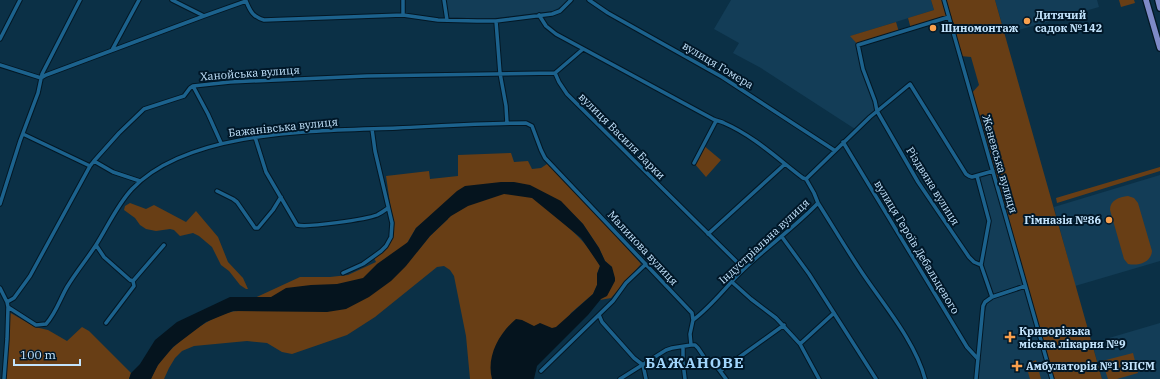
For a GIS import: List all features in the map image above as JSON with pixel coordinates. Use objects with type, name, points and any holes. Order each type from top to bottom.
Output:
[{"type":"main road","points":[[1146,0],[1160,48]]},
{"type":"main road","points":[[1158,0],[1160,8]]},
{"type":"street","points":[[0,39],[20,0]]},
{"type":"street","points":[[0,204],[38,93],[44,70],[80,0]]},
{"type":"street","points":[[112,50],[139,0]]},
{"type":"street","points":[[172,0],[204,16]]},
{"type":"street","points":[[0,65],[41,78],[248,0],[252,13],[264,20],[403,15],[447,20],[496,21],[560,11],[571,0]]},
{"type":"street","points":[[403,0],[403,15]]},
{"type":"street","points":[[444,0],[447,20]]},
{"type":"street","name":"вулиця Гомера","points":[[589,0],[608,13],[722,77],[834,150]]},
{"type":"street","name":"Женевська вулиця","points":[[944,0],[1052,379]]},
{"type":"street","name":"Індустріальна вулиця","points":[[539,15],[551,31],[746,135],[806,179],[814,193],[818,203],[782,237],[744,269],[702,313],[693,320]]},
{"type":"street","name":"Різдвяна вулиця","points":[[949,17],[858,45],[862,69],[875,101],[877,111],[922,188],[969,257],[974,262],[981,265]]},
{"type":"street","points":[[496,21],[500,73],[506,106],[507,123]]},
{"type":"street","points":[[555,73],[583,49]]},
{"type":"street","name":"Ханойська вулиця","points":[[7,302],[14,298],[30,276],[94,161],[119,133],[144,109],[184,96],[193,86],[278,79],[555,73]]},
{"type":"street","name":"вулиця Василя Барки","points":[[555,73],[567,94],[744,269]]},
{"type":"street","points":[[806,179],[834,150],[877,111],[910,84],[966,174],[969,176],[977,176],[993,171]]},
{"type":"street","points":[[193,86],[221,143]]},
{"type":"street","points":[[694,163],[716,120]]},
{"type":"street","name":"Бажанівська вулиця","points":[[8,307],[36,325],[46,324],[71,281],[96,245],[125,197],[140,181],[170,162],[221,143],[254,137],[295,133],[507,123]]},
{"type":"street","name":"Малинова вулиця","points":[[507,123],[526,124],[532,126],[540,150],[545,158],[688,308],[692,313],[693,320]]},
{"type":"street","points":[[343,273],[363,264],[381,251],[391,237],[392,229],[375,151],[372,129]]},
{"type":"street","points":[[23,134],[90,166]]},
{"type":"street","points":[[254,137],[266,172],[296,224],[300,226],[363,218],[376,215],[388,208]]},
{"type":"street","name":"вулиця Героїв Дебальцевого","points":[[843,142],[967,347],[978,359]]},
{"type":"street","points":[[94,161],[113,172],[140,181]]},
{"type":"street","points":[[708,234],[785,164]]},
{"type":"street","points":[[977,176],[989,222],[981,265],[992,297]]},
{"type":"street","points":[[217,191],[233,199],[255,228],[258,228],[273,210],[281,197]]},
{"type":"street","points":[[818,203],[859,268],[887,307],[907,339],[919,360],[925,379]]},
{"type":"street","points":[[782,237],[795,253],[876,379]]},
{"type":"street","points":[[96,245],[104,256],[130,280],[133,281]]},
{"type":"street","points":[[106,323],[134,286],[133,281],[164,245]]},
{"type":"street","points":[[541,371],[613,301],[626,283],[646,264]]},
{"type":"street","points":[[732,282],[784,325],[800,344],[819,379]]},
{"type":"street","points":[[976,379],[983,306],[985,302],[992,297],[1025,286]]},
{"type":"street","points":[[0,288],[8,307],[4,379]]},
{"type":"street","points":[[800,344],[834,313]]},
{"type":"street","points":[[599,315],[602,322],[634,358],[643,365],[646,379]]},
{"type":"street","points":[[691,345],[690,334],[693,320]]},
{"type":"street","points":[[720,371],[784,325]]},
{"type":"street","points":[[620,379],[666,350],[691,345],[695,345],[706,360],[716,366],[726,379]]},
{"type":"street","points":[[683,347],[682,363],[685,379]]},
{"type":"shaded area","points":[[445,0],[568,0],[562,6],[553,11],[495,18],[448,19]]},
{"type":"shaded area","points":[[731,0],[931,0],[934,10],[851,36],[858,45],[877,111],[855,129],[761,68],[733,53],[739,43],[714,29]]},
{"type":"shaded area","points":[[931,0],[995,0],[1102,379],[1052,379],[971,94],[979,85],[971,57],[960,56],[949,18],[911,29],[908,18],[934,10]]},
{"type":"shaded area","name":"Дитячий садок №142","points":[[995,0],[1097,0],[1099,7],[1005,34]]},
{"type":"shaded area","points":[[1119,0],[1134,0],[1135,3],[1121,7]]},
{"type":"shaded area","points":[[896,22],[899,32],[858,45],[850,36]]},
{"type":"shaded area","points":[[703,145],[721,160],[706,177],[694,163]]},
{"type":"shaded area","points":[[511,153],[514,162],[528,161],[532,169],[541,168],[550,162],[641,264],[611,298],[600,300],[612,267],[605,261],[599,248],[583,224],[573,214],[549,211],[578,236],[590,250],[600,266],[597,274],[597,285],[593,294],[571,313],[568,318],[497,379],[470,379],[466,336],[454,276],[450,270],[444,266],[437,267],[375,317],[347,335],[292,354],[282,352],[267,343],[247,341],[194,346],[182,351],[175,358],[164,379],[151,379],[164,357],[183,339],[205,323],[228,313],[238,311],[244,303],[300,277],[330,277],[348,275],[376,262],[374,258],[390,243],[394,231],[386,176],[429,171],[430,179],[458,176],[458,155]],"holes":[[[448,219],[430,236],[417,252],[407,243],[416,228],[426,220]]]},
{"type":"shaded area","points":[[1160,167],[1160,171],[1057,203],[1056,198]]},
{"type":"shaded area","name":"Криворізька міська лікарня №9","points":[[993,171],[1052,379],[977,379],[982,323],[987,304],[992,297],[981,265],[989,221],[977,176]]},
{"type":"shaded area","name":"Гімназія №86","points":[[1160,175],[1160,261],[1075,286],[1054,207]]},
{"type":"shaded area","points":[[514,182],[530,185],[561,201],[583,224],[599,248],[605,261],[612,267],[615,278],[615,281],[607,296],[601,299],[588,315],[537,366],[534,379],[492,379],[492,354],[499,338],[516,319],[522,320],[534,326],[540,323],[552,328],[556,327],[593,294],[597,285],[597,274],[600,266],[581,238],[532,198],[504,194],[468,206],[451,216],[430,236],[406,266],[391,281],[369,297],[346,309],[327,312],[233,311],[206,322],[173,347],[158,365],[151,379],[129,379],[131,373],[140,364],[155,340],[177,322],[230,297],[271,297],[286,288],[337,284],[363,278],[377,264],[408,242],[416,228],[457,191],[465,186]]},
{"type":"shaded area","points":[[1128,196],[1134,198],[1138,203],[1152,251],[1147,261],[1140,264],[1128,264],[1124,259],[1110,210],[1113,201],[1121,197]]},
{"type":"shaded area","points":[[130,203],[146,209],[154,205],[186,222],[196,211],[218,237],[228,262],[243,278],[248,289],[240,285],[229,271],[221,265],[212,247],[199,236],[193,233],[180,236],[174,230],[170,229],[156,231],[146,229],[124,210],[125,206]]},
{"type":"shaded area","points":[[9,312],[35,327],[48,330],[67,341],[82,327],[89,331],[131,373],[129,379],[5,379],[9,339]]},
{"type":"shaded area","points":[[1160,323],[1160,379],[1102,379],[1092,343]]},
{"type":"shaded area","points":[[1133,353],[1138,373],[1117,379],[1108,379],[1102,361]]},
{"type":"shaded area","points":[[1036,360],[1041,379],[1030,379],[1028,365]]},
{"type":"place","name":"Дитячий садок №142","points":[[1027,21]]},
{"type":"place","name":"Шиномонтаж","points":[[933,28]]},
{"type":"place","name":"Гімназія №86","points":[[1109,220]]},
{"type":"place","name":"Криворізька міська лікарня №9","points":[[1010,337]]},
{"type":"place","name":"Амбулаторія №1 ЗПСМ","points":[[1017,366]]},
{"type":"district","name":"БАЖАНОВЕ","points":[[695,362]]}]
